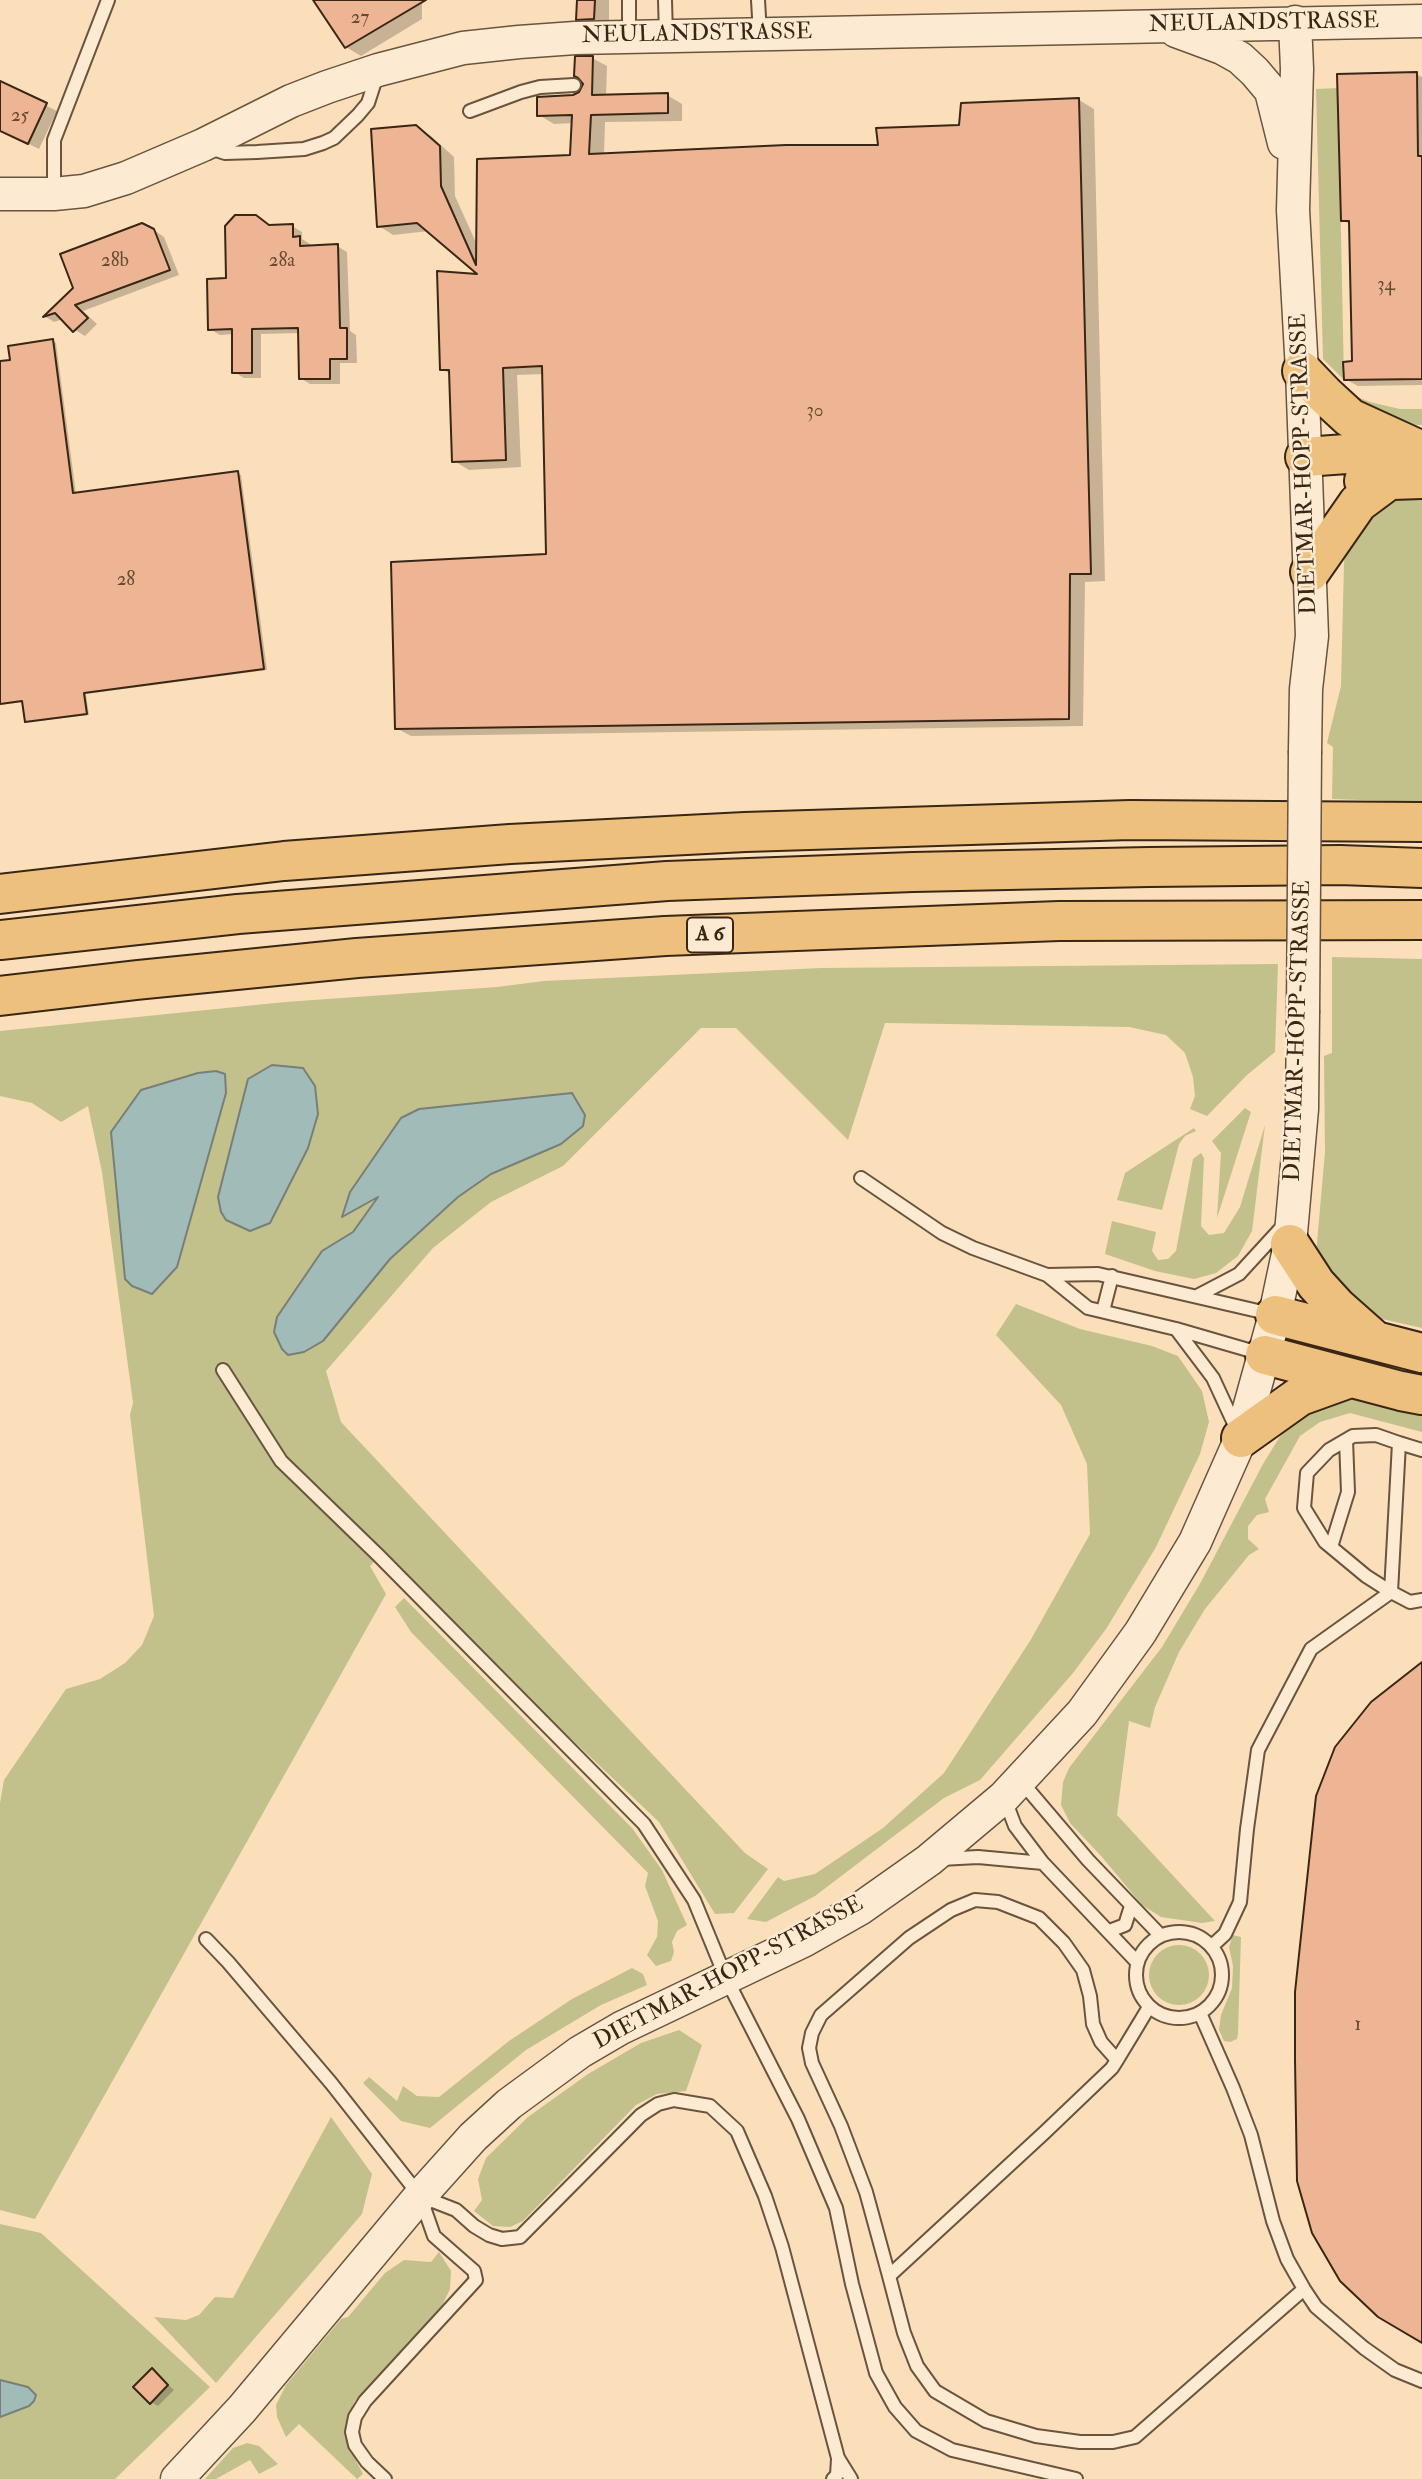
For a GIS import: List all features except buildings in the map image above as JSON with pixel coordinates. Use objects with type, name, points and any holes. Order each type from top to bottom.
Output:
[{"type":"highway","points":[[1302,371],[1350,418],[1422,451]]},
{"type":"highway","points":[[1305,469],[1387,451],[1422,451]]},
{"type":"highway","points":[[1305,469],[1405,480]]},
{"type":"highway","points":[[1310,572],[1358,503],[1405,480]]},
{"type":"highway","points":[[0,894],[284,861],[510,844],[745,832],[1130,820],[1422,821]]},
{"type":"highway","points":[[0,940],[238,914],[667,881],[1135,867],[1340,865],[1422,868]]},
{"type":"highway","points":[[0,888],[43,888]]},
{"type":"highway","name":"A 6","points":[[0,996],[343,960],[666,936],[1059,921],[1422,920]]},
{"type":"highway","points":[[1291,1230],[1323,1292],[1378,1343]]},
{"type":"highway","points":[[1275,1315],[1422,1353]]},
{"type":"highway","points":[[1265,1355],[1422,1395]]},
{"type":"highway","points":[[1241,1438],[1300,1396],[1350,1378]]},
{"type":"street","name":"NEULANDSTRASSE","points":[[0,194],[84,191],[126,178],[203,145],[291,101],[378,70],[463,48],[520,41],[1422,21]]},
{"type":"street","name":"DIETMAR-HOPP-STRASSE","points":[[177,2479],[242,2409],[420,2196],[473,2137],[509,2104],[544,2076],[621,2028],[803,1941],[861,1908],[929,1860],[1012,1788],[1082,1713],[1140,1633],[1195,1542],[1241,1438],[1275,1315],[1291,1230],[1302,1109],[1306,689],[1312,636],[1293,210],[1297,69],[1295,22]]},
{"type":"street","points":[[1163,26],[1222,48],[1240,58],[1271,91],[1284,141],[1293,210]]},
{"type":"lane","points":[[54,194],[54,140],[108,0]]},
{"type":"lane","points":[[629,0],[629,37]]},
{"type":"lane","points":[[665,0],[666,37]]},
{"type":"lane","points":[[758,0],[760,34]]},
{"type":"lane","points":[[203,145],[225,153],[257,152],[304,149],[334,138],[349,127],[368,103],[378,70]]},
{"type":"lane","points":[[470,111],[540,87],[574,85]]},
{"type":"lane","points":[[861,1178],[942,1233],[973,1248],[1046,1275],[1088,1308],[1176,1329],[1265,1355]]},
{"type":"lane","points":[[1197,1296],[1239,1273],[1291,1230]]},
{"type":"lane","points":[[1046,1275],[1112,1276],[1275,1315]]},
{"type":"lane","points":[[1103,1311],[1112,1276]]},
{"type":"lane","points":[[1176,1329],[1213,1378],[1241,1438]]},
{"type":"lane","points":[[223,1370],[281,1461],[399,1576],[644,1824],[694,1899],[726,1978],[798,2119],[835,2208],[876,2373],[895,2407],[916,2431],[952,2450],[1076,2479]]},
{"type":"lane","points":[[1422,1450],[1376,1435],[1353,1436],[1329,1450],[1307,1473],[1304,1508],[1331,1547],[1366,1576],[1410,1602],[1422,1600]]},
{"type":"lane","points":[[1331,1547],[1348,1492],[1346,1440]]},
{"type":"lane","points":[[1391,1592],[1399,1443]]},
{"type":"lane","points":[[1212,1946],[1225,1934],[1240,1902],[1258,1750],[1311,1649],[1391,1592]]},
{"type":"lane","points":[[1012,1788],[1015,1826],[1043,1863],[1137,1962]]},
{"type":"lane","points":[[1012,1788],[1161,1936]]},
{"type":"lane","points":[[929,1860],[978,1857],[1043,1863]]},
{"type":"lane","points":[[1116,2060],[1101,2042],[1093,2024],[1090,1996],[1083,1970],[1064,1943],[1040,1918],[998,1902],[975,1900],[951,1910],[909,1938],[821,2015],[812,2033],[809,2048],[812,2063],[841,2126],[866,2192],[908,2344],[917,2366],[935,2391],[986,2421],[1036,2436],[1080,2442],[1113,2442],[1135,2437],[1304,2289]]},
{"type":"lane","points":[[1110,1931],[1125,1925],[1131,1906]]},
{"type":"lane","points":[[1173,1932],[1188,1932],[1202,1937],[1212,1946],[1223,1971],[1221,1988],[1214,2000],[1200,2013],[1184,2018],[1170,2018],[1149,2007],[1138,1990],[1136,1980],[1137,1962],[1147,1946],[1161,1936],[1173,1932]]},
{"type":"lane","points":[[206,1939],[331,2083],[420,2196],[434,2236],[474,2271],[476,2280],[365,2401],[355,2417],[352,2432],[355,2445],[367,2462],[385,2479]]},
{"type":"lane","points":[[889,2276],[1112,2068],[1149,2007]]},
{"type":"lane","points":[[1200,2013],[1251,2136],[1273,2221],[1287,2259],[1304,2289],[1316,2307],[1364,2348],[1395,2370],[1422,2381]]},
{"type":"lane","points":[[420,2196],[456,2210],[489,2235],[502,2239],[520,2237],[641,2115],[658,2104],[674,2101],[710,2106],[737,2130],[765,2196],[782,2248],[838,2458],[851,2479]]},
{"type":"lane","points":[[834,2479],[837,2475],[838,2458]]},
{"type":"shaded area","points":[[1338,88],[1344,380],[1323,359],[1316,89]]},
{"type":"shaded area","points":[[1347,393],[1400,409],[1422,409],[1422,425],[1390,424]]},
{"type":"shaded area","points":[[1422,491],[1422,802],[1332,799],[1333,747],[1327,743],[1341,686],[1346,546],[1384,500]]},
{"type":"shaded area","points":[[1332,957],[1422,959],[1422,1328],[1373,1317],[1351,1307],[1316,1254],[1325,1152],[1324,1056],[1332,1053]]},
{"type":"shaded area","points":[[1278,964],[1275,1052],[1247,1075],[1207,1116],[1190,1109],[1195,1096],[1193,1077],[1185,1053],[1166,1035],[1129,1027],[885,1023],[848,1140],[736,1028],[701,1028],[563,1166],[491,1202],[433,1248],[326,1371],[341,1422],[745,1853],[768,1869],[734,1913],[715,1914],[659,1822],[379,1557],[370,1566],[386,1594],[35,2219],[0,2210],[0,1803],[4,1780],[66,1689],[100,1679],[125,1663],[142,1645],[154,1616],[130,1415],[133,1403],[102,1172],[88,1106],[61,1122],[32,1103],[0,1096],[0,1031],[285,1002],[497,987],[544,981],[821,968]],"holes":[[[568,1137],[561,1144],[491,1174],[473,1185],[390,1259],[322,1251],[353,1232],[379,1195],[343,1216],[350,1192]]]},
{"type":"shaded area","points":[[1245,1108],[1251,1112],[1217,1218],[1221,1153],[1212,1141]]},
{"type":"shaded area","points":[[1265,1125],[1252,1231],[1238,1256],[1216,1273],[1194,1279],[1155,1271],[1105,1254],[1112,1221],[1156,1232],[1152,1251],[1158,1260],[1168,1259],[1176,1251],[1193,1159],[1201,1153],[1204,1158],[1201,1226],[1209,1235],[1224,1233],[1240,1207]]},
{"type":"shaded area","points":[[1194,1128],[1196,1131],[1185,1136],[1179,1144],[1162,1210],[1117,1200],[1125,1173]]},
{"type":"shaded area","points":[[1016,1304],[1080,1329],[1152,1346],[1178,1356],[1202,1391],[1209,1422],[1200,1454],[1156,1547],[1106,1629],[1073,1673],[980,1780],[944,1798],[815,1896],[766,1922],[747,1919],[778,1877],[784,1881],[815,1874],[883,1828],[944,1773],[1030,1641],[1090,1534],[1087,1464],[1061,1405],[996,1335]]},
{"type":"shaded area","points":[[1352,1397],[1422,1409],[1422,1432],[1350,1413],[1320,1422],[1300,1436],[1265,1499],[1269,1512],[1257,1515],[1248,1526],[1248,1539],[1259,1549],[1249,1555],[1205,1609],[1179,1652],[1155,1707],[1150,1728],[1129,1721],[1117,1815],[1215,1921],[1202,1923],[1161,1917],[1142,1905],[1070,1823],[1061,1805],[1063,1782],[1069,1768],[1162,1647],[1201,1582],[1279,1438],[1294,1420],[1313,1409]]},
{"type":"shaded area","points":[[404,1598],[632,1828],[662,1870],[687,1925],[677,1931],[672,1942],[674,1952],[671,1961],[656,1966],[647,1955],[657,1937],[658,1921],[645,1886],[648,1873],[411,1632],[395,1607]]},
{"type":"shaded area","points":[[1233,1935],[1241,1937],[1238,2034],[1237,2039],[1230,2042],[1224,2041],[1219,2030],[1221,2015],[1232,1988],[1233,1966],[1229,1947]]},
{"type":"shaded area","points":[[1179,1945],[1191,1947],[1204,1958],[1209,1975],[1207,1987],[1196,2000],[1179,2005],[1167,2003],[1154,1992],[1149,1975],[1151,1963],[1162,1950]]},
{"type":"shaded area","points":[[632,1968],[643,1974],[647,1985],[601,2005],[526,2050],[430,2128],[401,2121],[363,2083],[369,2077],[397,2101],[403,2086],[417,2096],[439,2097],[509,2041],[572,1999]]},
{"type":"shaded area","points":[[679,2030],[702,2045],[686,2091],[657,2094],[636,2105],[523,2221],[510,2227],[493,2226],[474,2211],[482,2200],[478,2179],[486,2158],[528,2117],[588,2074],[641,2043]]},
{"type":"shaded area","points":[[331,2117],[372,2174],[362,2214],[216,2383],[154,2317],[186,2320],[199,2315],[215,2297],[233,2298]]},
{"type":"shaded area","points":[[0,2224],[41,2233],[210,2387],[115,2479],[0,2479]]},
{"type":"shaded area","points":[[439,2252],[451,2271],[450,2289],[441,2308],[354,2402],[346,2424],[347,2443],[363,2474],[357,2479],[299,2424],[286,2437],[277,2417],[276,2405],[286,2385],[341,2319],[348,2317],[385,2273],[404,2260],[431,2262]]},
{"type":"shaded area","points":[[247,2443],[259,2446],[278,2464],[259,2474],[250,2460],[216,2479],[205,2479],[233,2448]]},
{"type":"water","points":[[272,1065],[303,1068],[315,1086],[318,1114],[308,1148],[270,1223],[250,1231],[226,1220],[218,1197],[248,1079]]},
{"type":"water","points":[[216,1071],[225,1074],[226,1093],[177,1267],[152,1294],[132,1286],[125,1279],[111,1132],[141,1090],[198,1073]]},
{"type":"water","points":[[572,1093],[585,1115],[583,1126],[561,1144],[491,1174],[458,1197],[390,1259],[323,1341],[304,1352],[288,1355],[282,1349],[274,1332],[277,1317],[322,1251],[353,1232],[378,1197],[342,1217],[350,1192],[401,1118],[419,1109]]},
{"type":"water","points":[[0,2380],[28,2387],[36,2395],[34,2401],[29,2406],[0,2417]]}]
